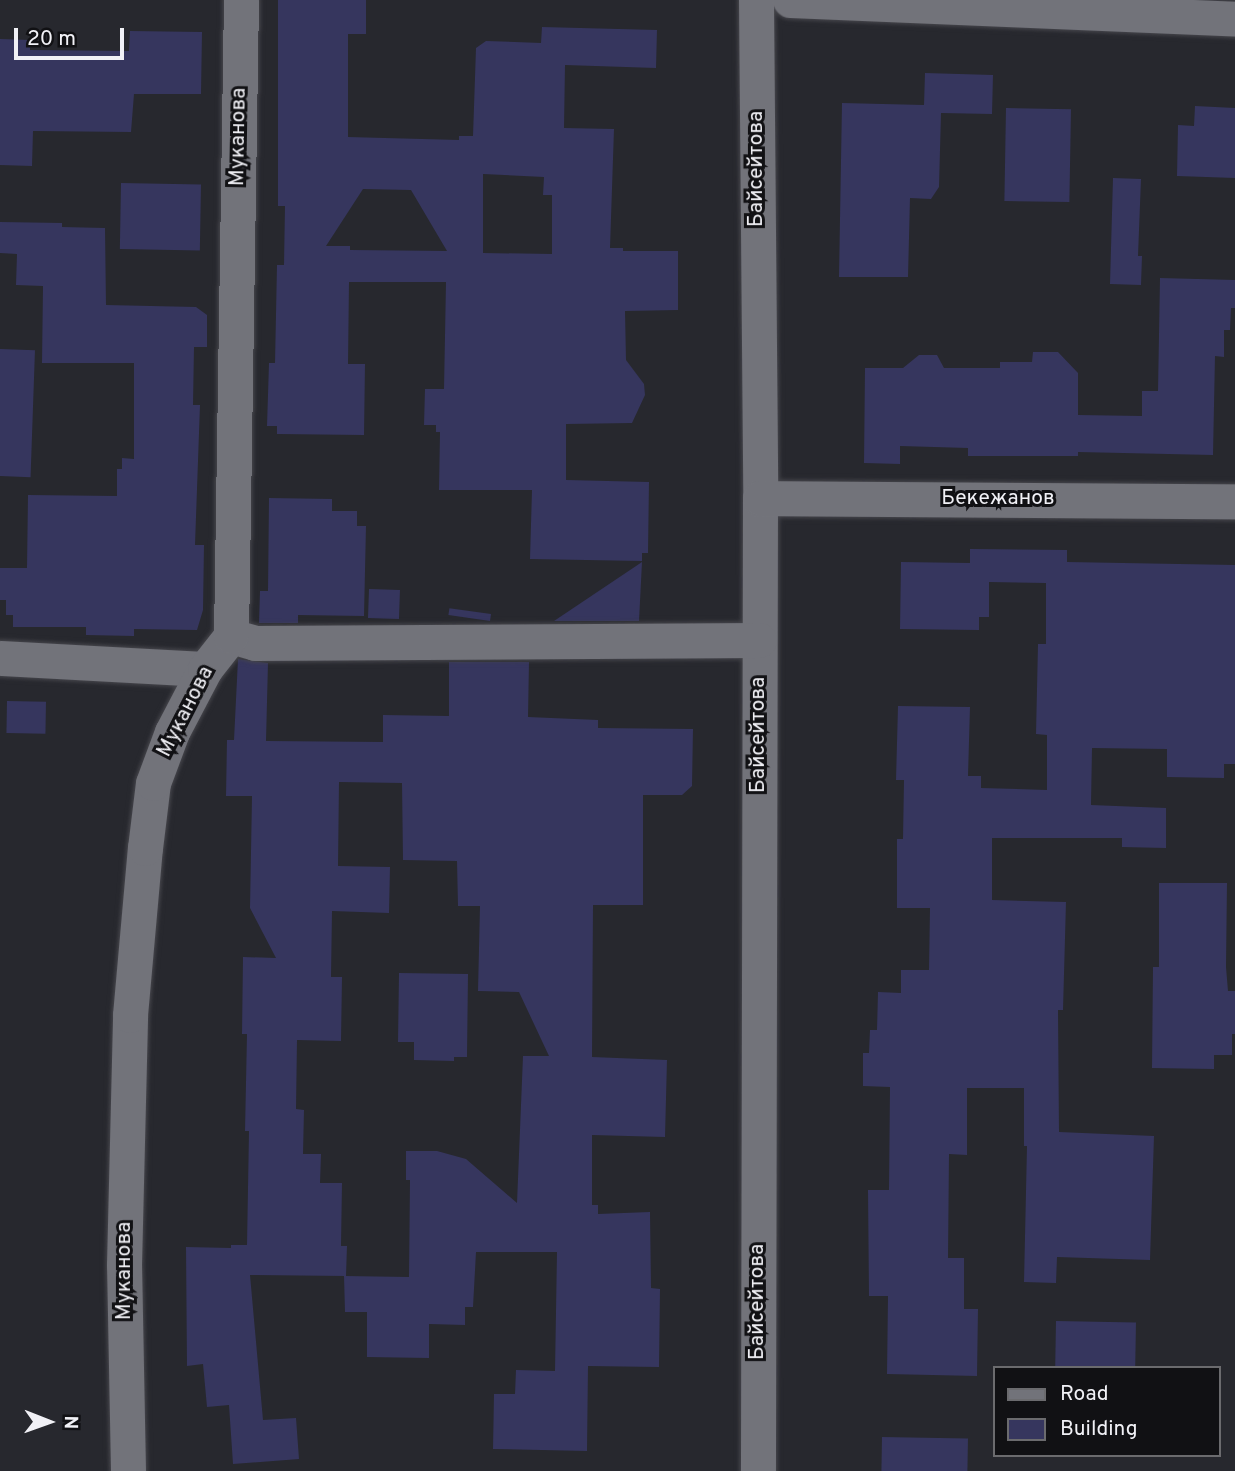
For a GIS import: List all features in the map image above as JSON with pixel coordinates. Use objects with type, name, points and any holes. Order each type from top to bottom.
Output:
[{"type":"street","name":"Муканова","points":[[128,1471],[124,1265],[130,1015],[153,783],[172,732],[205,669],[231,636],[241,0]]},
{"type":"street","name":"Байсейтова","points":[[756,0],[760,498],[758,1471]]},
{"type":"street","points":[[790,0],[1235,19]]},
{"type":"street","name":"Бекежанов","points":[[760,498],[1235,501]]},
{"type":"street","points":[[231,636],[255,643],[760,640]]},
{"type":"street","points":[[0,659],[205,669]]},
{"type":"building","points":[[278,0],[366,0],[366,34],[348,34],[348,137],[459,140],[459,136],[473,136],[476,48],[486,41],[541,43],[542,27],[657,30],[656,68],[565,65],[564,128],[614,129],[610,248],[623,248],[623,251],[678,251],[678,310],[625,311],[626,360],[644,384],[645,395],[632,423],[566,424],[566,480],[649,482],[648,553],[642,553],[642,561],[530,559],[532,490],[439,490],[440,432],[436,432],[436,425],[424,425],[425,389],[444,389],[446,282],[349,282],[348,364],[365,364],[364,435],[277,434],[277,426],[267,426],[269,363],[275,363],[277,265],[284,265],[285,206],[278,206]],"holes":[[[483,174],[544,177],[543,195],[552,195],[552,254],[483,253]],[[363,189],[411,190],[447,251],[350,250],[350,246],[326,246]]]},
{"type":"building","points":[[130,31],[202,32],[201,94],[134,94],[131,132],[33,131],[32,166],[0,165],[0,39],[30,40],[30,50],[129,51]]},
{"type":"building","points":[[925,73],[993,75],[992,114],[941,113],[939,187],[931,199],[910,198],[908,277],[839,277],[842,103],[924,105]]},
{"type":"building","points":[[1195,106],[1235,108],[1235,178],[1177,176],[1178,125],[1194,126]]},
{"type":"building","points":[[1006,108],[1071,109],[1069,202],[1004,201]]},
{"type":"building","points":[[1113,178],[1141,179],[1138,256],[1142,256],[1141,285],[1110,284]]},
{"type":"building","points":[[121,183],[201,184],[200,250],[120,249]]},
{"type":"building","points":[[0,222],[62,223],[62,227],[105,228],[106,305],[196,307],[207,315],[207,347],[194,347],[193,405],[200,405],[195,545],[204,545],[203,610],[197,630],[134,629],[134,636],[86,635],[86,627],[13,627],[13,615],[6,615],[6,600],[0,600],[0,568],[27,568],[28,495],[117,496],[117,469],[122,469],[122,458],[134,459],[134,363],[42,363],[43,286],[16,285],[17,254],[0,253]]},
{"type":"building","points":[[1160,278],[1235,280],[1235,308],[1231,308],[1230,330],[1224,330],[1224,357],[1215,356],[1213,455],[1078,452],[1078,456],[968,456],[968,448],[900,446],[900,464],[864,463],[865,368],[903,368],[919,355],[937,355],[944,368],[1000,368],[1000,362],[1032,362],[1033,352],[1058,352],[1078,373],[1078,415],[1142,416],[1142,391],[1158,391]]},
{"type":"building","points":[[0,349],[35,350],[31,477],[0,476]]},
{"type":"building","points":[[269,498],[332,499],[332,511],[357,511],[357,526],[366,526],[364,616],[298,615],[298,623],[259,623],[260,591],[268,591]]},
{"type":"building","points":[[970,549],[1067,550],[1067,562],[1235,565],[1235,764],[1224,764],[1224,778],[1167,777],[1167,749],[1092,748],[1091,805],[1166,808],[1166,848],[1122,847],[1122,838],[992,838],[992,900],[1066,902],[1063,1010],[1058,1010],[1059,1132],[1154,1136],[1150,1260],[1057,1257],[1056,1283],[1024,1282],[1027,1146],[1024,1146],[1024,1088],[967,1088],[967,1155],[949,1154],[948,1258],[964,1258],[964,1309],[978,1309],[977,1376],[887,1374],[888,1296],[869,1296],[868,1190],[889,1190],[890,1087],[863,1086],[863,1053],[869,1053],[870,1030],[877,1030],[878,992],[901,993],[901,970],[929,970],[930,908],[897,908],[897,839],[903,839],[904,780],[896,780],[898,706],[970,707],[968,776],[981,776],[981,788],[1047,790],[1047,735],[1036,734],[1038,644],[1046,644],[1046,583],[989,582],[989,617],[979,617],[979,630],[900,629],[901,562],[970,563]]},
{"type":"building","points":[[642,562],[639,621],[554,621]]},
{"type":"building","points":[[369,589],[400,590],[399,619],[368,618]]},
{"type":"building","points":[[449,608],[491,614],[490,621],[448,615]]},
{"type":"building","points":[[238,659],[268,663],[266,741],[383,742],[383,715],[449,716],[449,662],[529,662],[528,717],[598,720],[598,728],[693,729],[692,786],[682,795],[643,795],[643,905],[593,905],[592,1057],[667,1060],[665,1137],[592,1135],[592,1205],[598,1205],[598,1214],[650,1212],[651,1288],[660,1289],[659,1367],[588,1366],[587,1451],[493,1449],[494,1394],[515,1394],[516,1370],[555,1371],[557,1252],[476,1252],[473,1307],[465,1307],[465,1325],[429,1324],[429,1358],[367,1357],[367,1312],[345,1312],[344,1276],[409,1277],[410,1180],[406,1180],[406,1151],[437,1151],[466,1159],[517,1203],[523,1056],[549,1056],[519,992],[478,991],[480,906],[458,906],[457,861],[403,860],[402,783],[339,782],[338,866],[390,867],[389,913],[332,911],[331,977],[342,977],[341,1041],[297,1040],[296,1109],[304,1110],[303,1154],[321,1154],[320,1183],[342,1183],[341,1246],[347,1246],[346,1276],[250,1275],[263,1420],[296,1418],[299,1459],[233,1464],[229,1405],[207,1407],[203,1364],[187,1366],[186,1247],[231,1248],[231,1245],[247,1245],[249,1131],[245,1131],[247,1034],[242,1034],[243,957],[276,958],[250,908],[252,796],[226,796],[227,740],[234,740]]},
{"type":"building","points":[[7,701],[46,702],[45,734],[6,733]]},
{"type":"building","points":[[1159,883],[1227,883],[1226,967],[1228,991],[1235,991],[1235,1034],[1232,1034],[1232,1055],[1214,1055],[1214,1069],[1152,1068],[1153,967],[1159,967]]},
{"type":"building","points":[[399,973],[468,974],[467,1057],[454,1057],[454,1061],[414,1060],[414,1042],[398,1042]]},
{"type":"building","points":[[1056,1321],[1136,1322],[1135,1366],[1055,1366]]},
{"type":"building","points":[[882,1437],[968,1439],[967,1471],[881,1471]]}]
